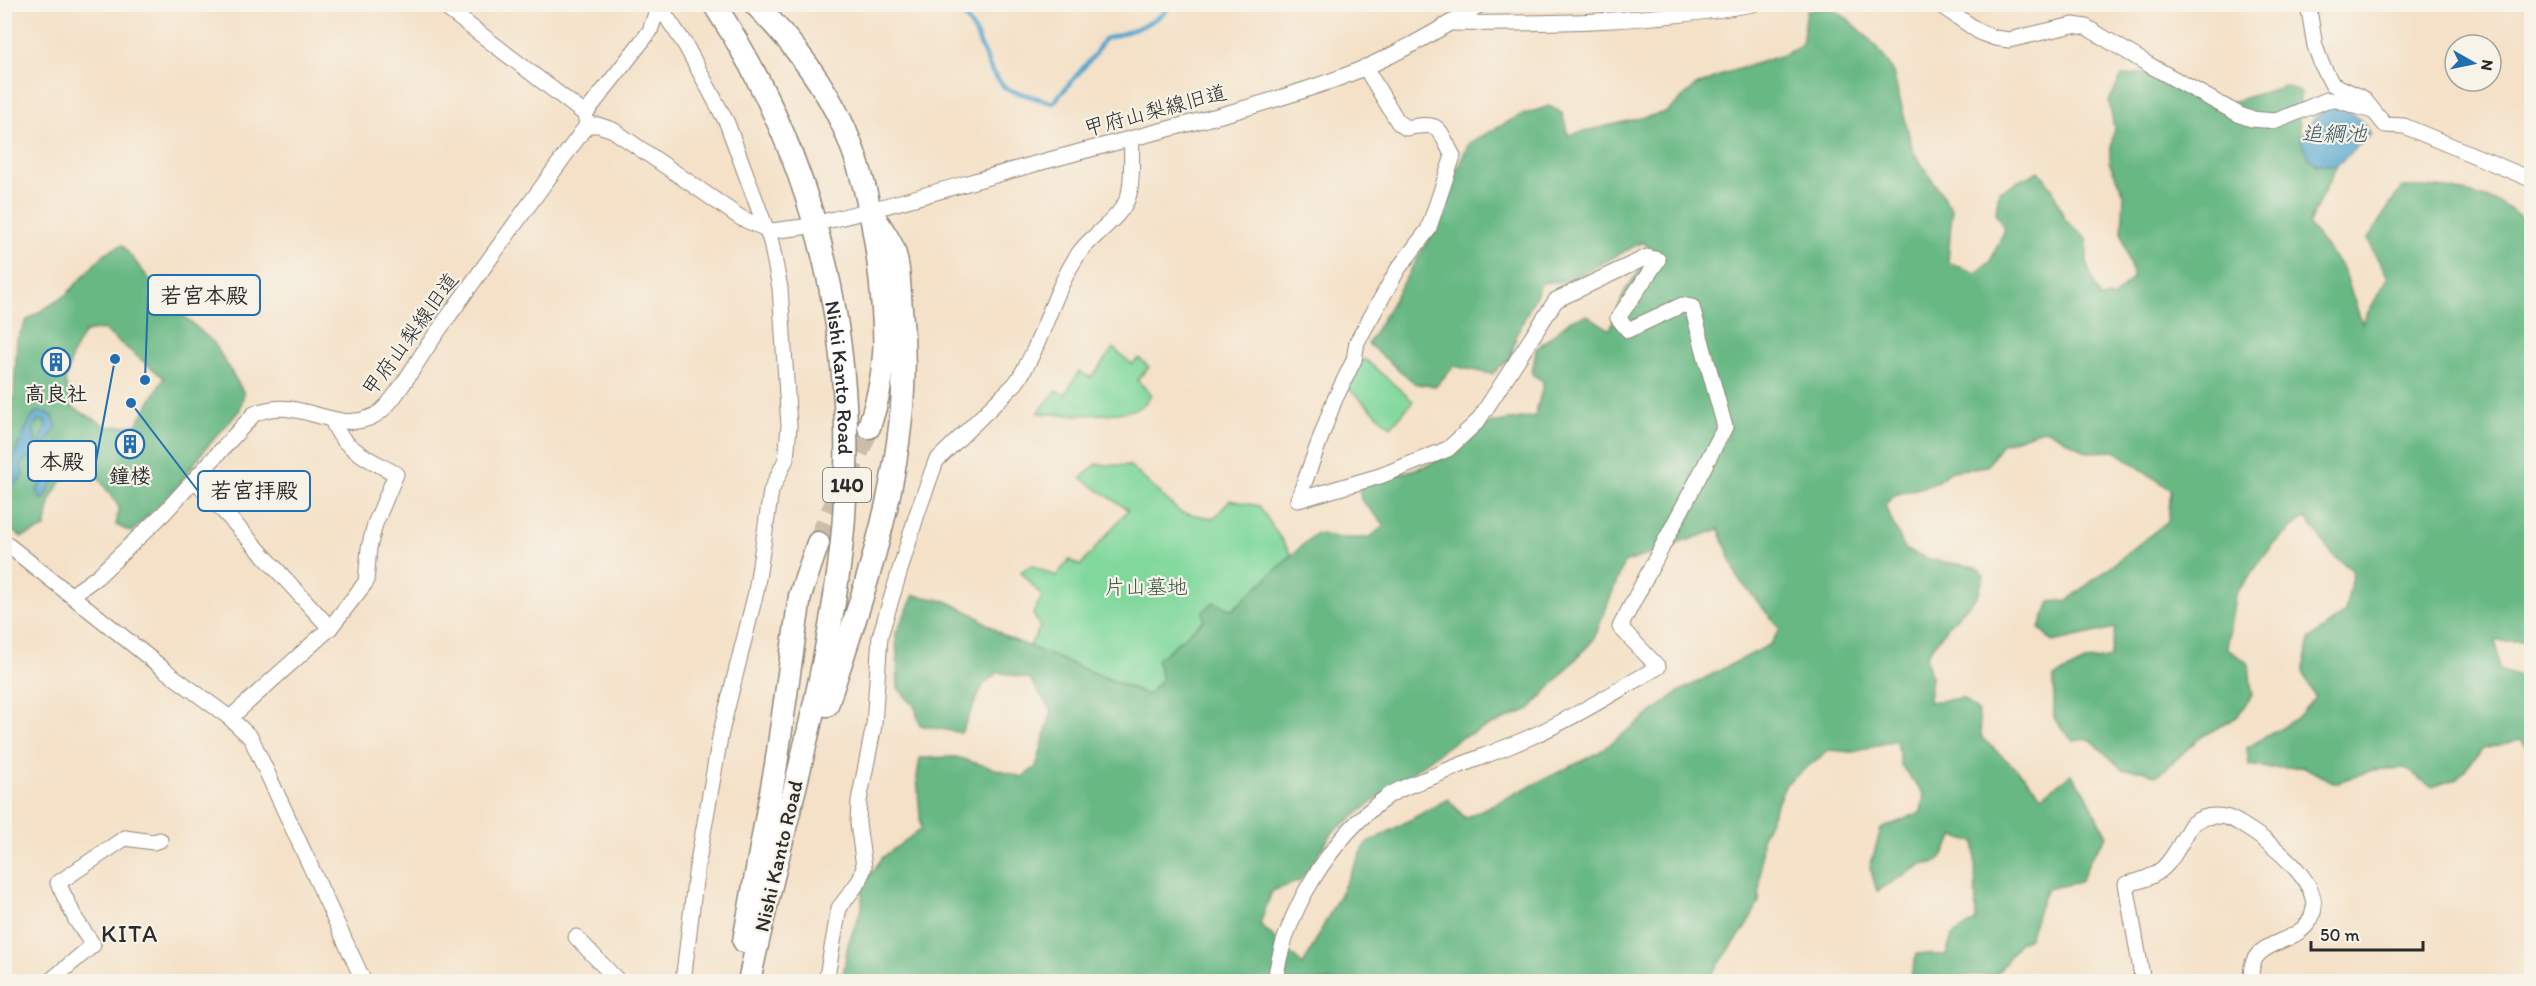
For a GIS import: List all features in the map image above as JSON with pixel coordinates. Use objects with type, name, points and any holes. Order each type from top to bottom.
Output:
[{"type":"highway","name":"Nishi Kanto Road","points":[[714,4],[741,46],[772,105],[798,170],[818,233],[831,288],[841,350],[847,411],[848,467],[837,588],[813,708],[750,981]]},
{"type":"highway","points":[[755,4],[798,51],[833,104],[859,164],[871,211],[886,352],[884,375],[869,427]]},
{"type":"highway","points":[[750,981],[799,799],[875,554],[898,452],[903,411],[904,353],[897,275],[892,248],[871,211]]},
{"type":"highway","points":[[741,981],[746,924],[776,765],[800,596],[818,543]]},
{"type":"street","points":[[441,4],[586,120],[613,130],[741,218],[765,229],[785,231],[803,227]]},
{"type":"street","name":"甲府山梨線旧道","points":[[826,221],[871,211],[1073,153],[1132,139],[1339,78],[1365,67],[1481,4]]},
{"type":"street","points":[[1451,22],[1547,24],[1654,17],[1753,4]]},
{"type":"street","points":[[1939,4],[1982,33],[1995,38],[2009,40],[2073,25],[2086,27],[2161,72],[2251,119],[2276,121],[2326,100],[2337,100],[2372,111]]},
{"type":"street","points":[[2308,4],[2315,46],[2332,84],[2363,98],[2385,125],[2404,126],[2532,178]]},
{"type":"street","points":[[658,5],[686,46],[727,123],[771,242],[780,288],[788,382],[789,447],[783,467],[771,491],[756,592],[721,732],[694,883],[683,981]]},
{"type":"street","name":"甲府山梨線旧道","points":[[72,595],[98,577],[195,480],[254,414],[268,407],[281,407],[354,422],[370,418],[381,412],[393,399],[650,31],[658,5]]},
{"type":"street","points":[[1275,981],[1278,958],[1289,925],[1306,890],[1342,839],[1389,796],[1528,738],[1582,711],[1658,667],[1620,627],[1725,427],[1692,307],[1682,305],[1628,330],[1618,318],[1658,260],[1647,257],[1556,300],[1478,421],[1448,449],[1380,476],[1298,500],[1334,401],[1354,360],[1357,342],[1398,268],[1428,230],[1453,156],[1438,128],[1431,124],[1406,128],[1398,122],[1365,67]]},
{"type":"street","points":[[826,981],[839,908],[860,879],[864,867],[858,823],[859,801],[874,726],[880,636],[917,514],[936,461],[1019,378],[1056,292],[1079,254],[1092,237],[1123,208],[1129,194],[1132,139]]},
{"type":"street","points":[[230,718],[330,628],[366,582],[369,548],[375,524],[396,474],[351,448],[336,431],[333,419]]},
{"type":"street","points":[[195,480],[330,628]]},
{"type":"street","points":[[4,542],[230,718],[251,738],[364,981]]},
{"type":"street","points":[[2143,981],[2126,884],[2145,881],[2158,874],[2192,824],[2198,819],[2223,815],[2238,822],[2277,848],[2311,889],[2314,902],[2313,913],[2301,930],[2259,953],[2253,963],[2252,981]]},
{"type":"street","points":[[49,981],[93,945],[76,920],[58,883],[126,838],[153,842],[160,840]]},
{"type":"street","points":[[576,937],[619,981]]},
{"type":"green space","points":[[1832,8],[1841,14],[1872,43],[1892,69],[1913,151],[1952,210],[1948,262],[1976,273],[1990,262],[2005,229],[1996,214],[1999,191],[2039,171],[2052,188],[2065,220],[2087,239],[2087,265],[2100,298],[2114,297],[2133,278],[2122,234],[2124,194],[2109,162],[2114,128],[2109,101],[2122,76],[2151,72],[2217,106],[2286,86],[2301,93],[2299,123],[2306,146],[2316,165],[2337,165],[2308,225],[2343,268],[2362,323],[2388,277],[2368,238],[2402,187],[2443,189],[2486,198],[2511,210],[2531,228],[2531,641],[2496,641],[2499,670],[2531,681],[2531,752],[2520,740],[2483,749],[2457,779],[2431,787],[2405,768],[2373,770],[2335,783],[2304,767],[2268,768],[2249,765],[2247,748],[2297,718],[2315,697],[2303,672],[2309,640],[2345,612],[2353,571],[2333,555],[2305,517],[2272,546],[2235,595],[2227,648],[2249,664],[2252,695],[2237,717],[2199,738],[2155,776],[2144,770],[2123,770],[2090,739],[2073,741],[2054,719],[2054,677],[2087,661],[2110,658],[2115,628],[2053,642],[2039,628],[2050,602],[2068,600],[2168,521],[2171,490],[2115,451],[2088,452],[2045,429],[2002,444],[1987,466],[1952,471],[1933,484],[1895,495],[1885,506],[1905,550],[1933,560],[1976,567],[1984,576],[1978,595],[1949,625],[1926,656],[1931,677],[1929,702],[1962,698],[1978,711],[1982,738],[2023,775],[2042,796],[2071,774],[2085,792],[2107,836],[2091,858],[2080,882],[2046,889],[2029,938],[2019,943],[1997,974],[1959,976],[1953,981],[1909,981],[1917,954],[1946,955],[1952,936],[1976,920],[1975,842],[1955,836],[1938,862],[1921,865],[1877,891],[1870,867],[1881,829],[1921,812],[1924,795],[1901,765],[1896,740],[1853,752],[1829,750],[1786,784],[1762,837],[1759,902],[1747,925],[1707,981],[842,982],[848,944],[862,908],[862,886],[883,857],[921,829],[917,777],[920,758],[956,757],[1022,777],[1036,767],[1052,711],[1030,679],[998,672],[983,685],[961,733],[920,725],[915,707],[898,688],[896,633],[914,595],[946,601],[973,614],[1006,637],[1148,695],[1162,679],[1157,660],[1204,620],[1203,611],[1214,602],[1232,610],[1316,533],[1339,538],[1369,538],[1385,525],[1361,500],[1359,487],[1431,464],[1457,447],[1485,424],[1535,416],[1544,382],[1532,374],[1536,349],[1571,320],[1587,315],[1610,330],[1625,291],[1654,251],[1642,242],[1571,280],[1542,283],[1516,336],[1511,357],[1492,374],[1454,366],[1436,386],[1416,384],[1368,344],[1433,231],[1450,184],[1469,143],[1519,116],[1549,106],[1562,113],[1568,135],[1667,112],[1694,87],[1726,73],[1786,54],[1802,44],[1807,10]],"holes":[[[1719,529],[1738,578],[1780,629],[1771,644],[1680,691],[1598,753],[1465,818],[1448,799],[1366,844],[1303,965],[1260,924],[1272,891],[1300,881],[1333,832],[1460,738],[1530,709],[1594,639],[1624,563]]]},
{"type":"green space","points":[[122,245],[166,300],[214,343],[244,393],[240,410],[205,449],[176,488],[131,532],[116,525],[119,507],[93,470],[69,470],[51,497],[45,528],[22,537],[5,527],[4,487],[36,441],[33,428],[38,420],[45,421],[46,429],[41,439],[39,454],[40,460],[47,469],[45,478],[37,491],[45,498],[55,473],[60,471],[55,459],[47,455],[42,448],[57,427],[36,412],[5,479],[5,424],[14,397],[17,339],[27,320],[66,295],[105,253]],"holes":[[[103,329],[164,378],[136,425],[108,427],[72,407],[65,381],[73,353],[85,332]]]},
{"type":"green space","points":[[1113,348],[1132,364],[1139,358],[1149,367],[1137,380],[1151,394],[1144,404],[1135,409],[1108,414],[1038,413],[1056,391],[1065,395],[1079,371],[1091,378]]},
{"type":"green space","points":[[1365,359],[1413,401],[1391,427],[1347,387],[1356,368]]},
{"type":"green space","name":"片山墓地","points":[[1096,464],[1130,466],[1181,513],[1214,518],[1230,500],[1259,506],[1291,554],[1281,567],[1232,610],[1204,620],[1158,660],[1162,679],[1148,695],[1029,647],[1040,627],[1033,614],[1042,596],[1021,572],[1031,565],[1056,576],[1069,560],[1080,566],[1128,510],[1081,478]]},
{"type":"water","name":"追綱池","points":[[2331,106],[2344,109],[2354,115],[2371,134],[2337,165],[2322,165],[2310,159],[2301,140],[2313,120]]},
{"type":"water","points":[[36,412],[47,413],[54,418],[57,427],[42,448],[47,455],[62,464],[45,498],[41,500],[37,491],[47,470],[40,460],[39,450],[46,429],[45,421],[38,420],[33,428],[36,441],[32,456],[25,459],[21,465],[23,476],[13,486],[5,487],[17,449]]},
{"type":"waterway","points":[[956,4],[975,32],[992,72],[1006,89],[1053,103],[1095,54],[1104,39],[1150,22],[1172,4]]},
{"type":"tunnel","points":[[818,543],[869,427]]},
{"type":"place","name":"本殿","points":[[115,359]]},
{"type":"place","name":"高良社","points":[[56,362]]},
{"type":"place","name":"若宮本殿","points":[[145,380]]},
{"type":"place","name":"若宮拝殿","points":[[131,403]]},
{"type":"place","name":"鐘楼","points":[[130,444]]},
{"type":"district","name":"KITA","points":[[130,933]]}]
